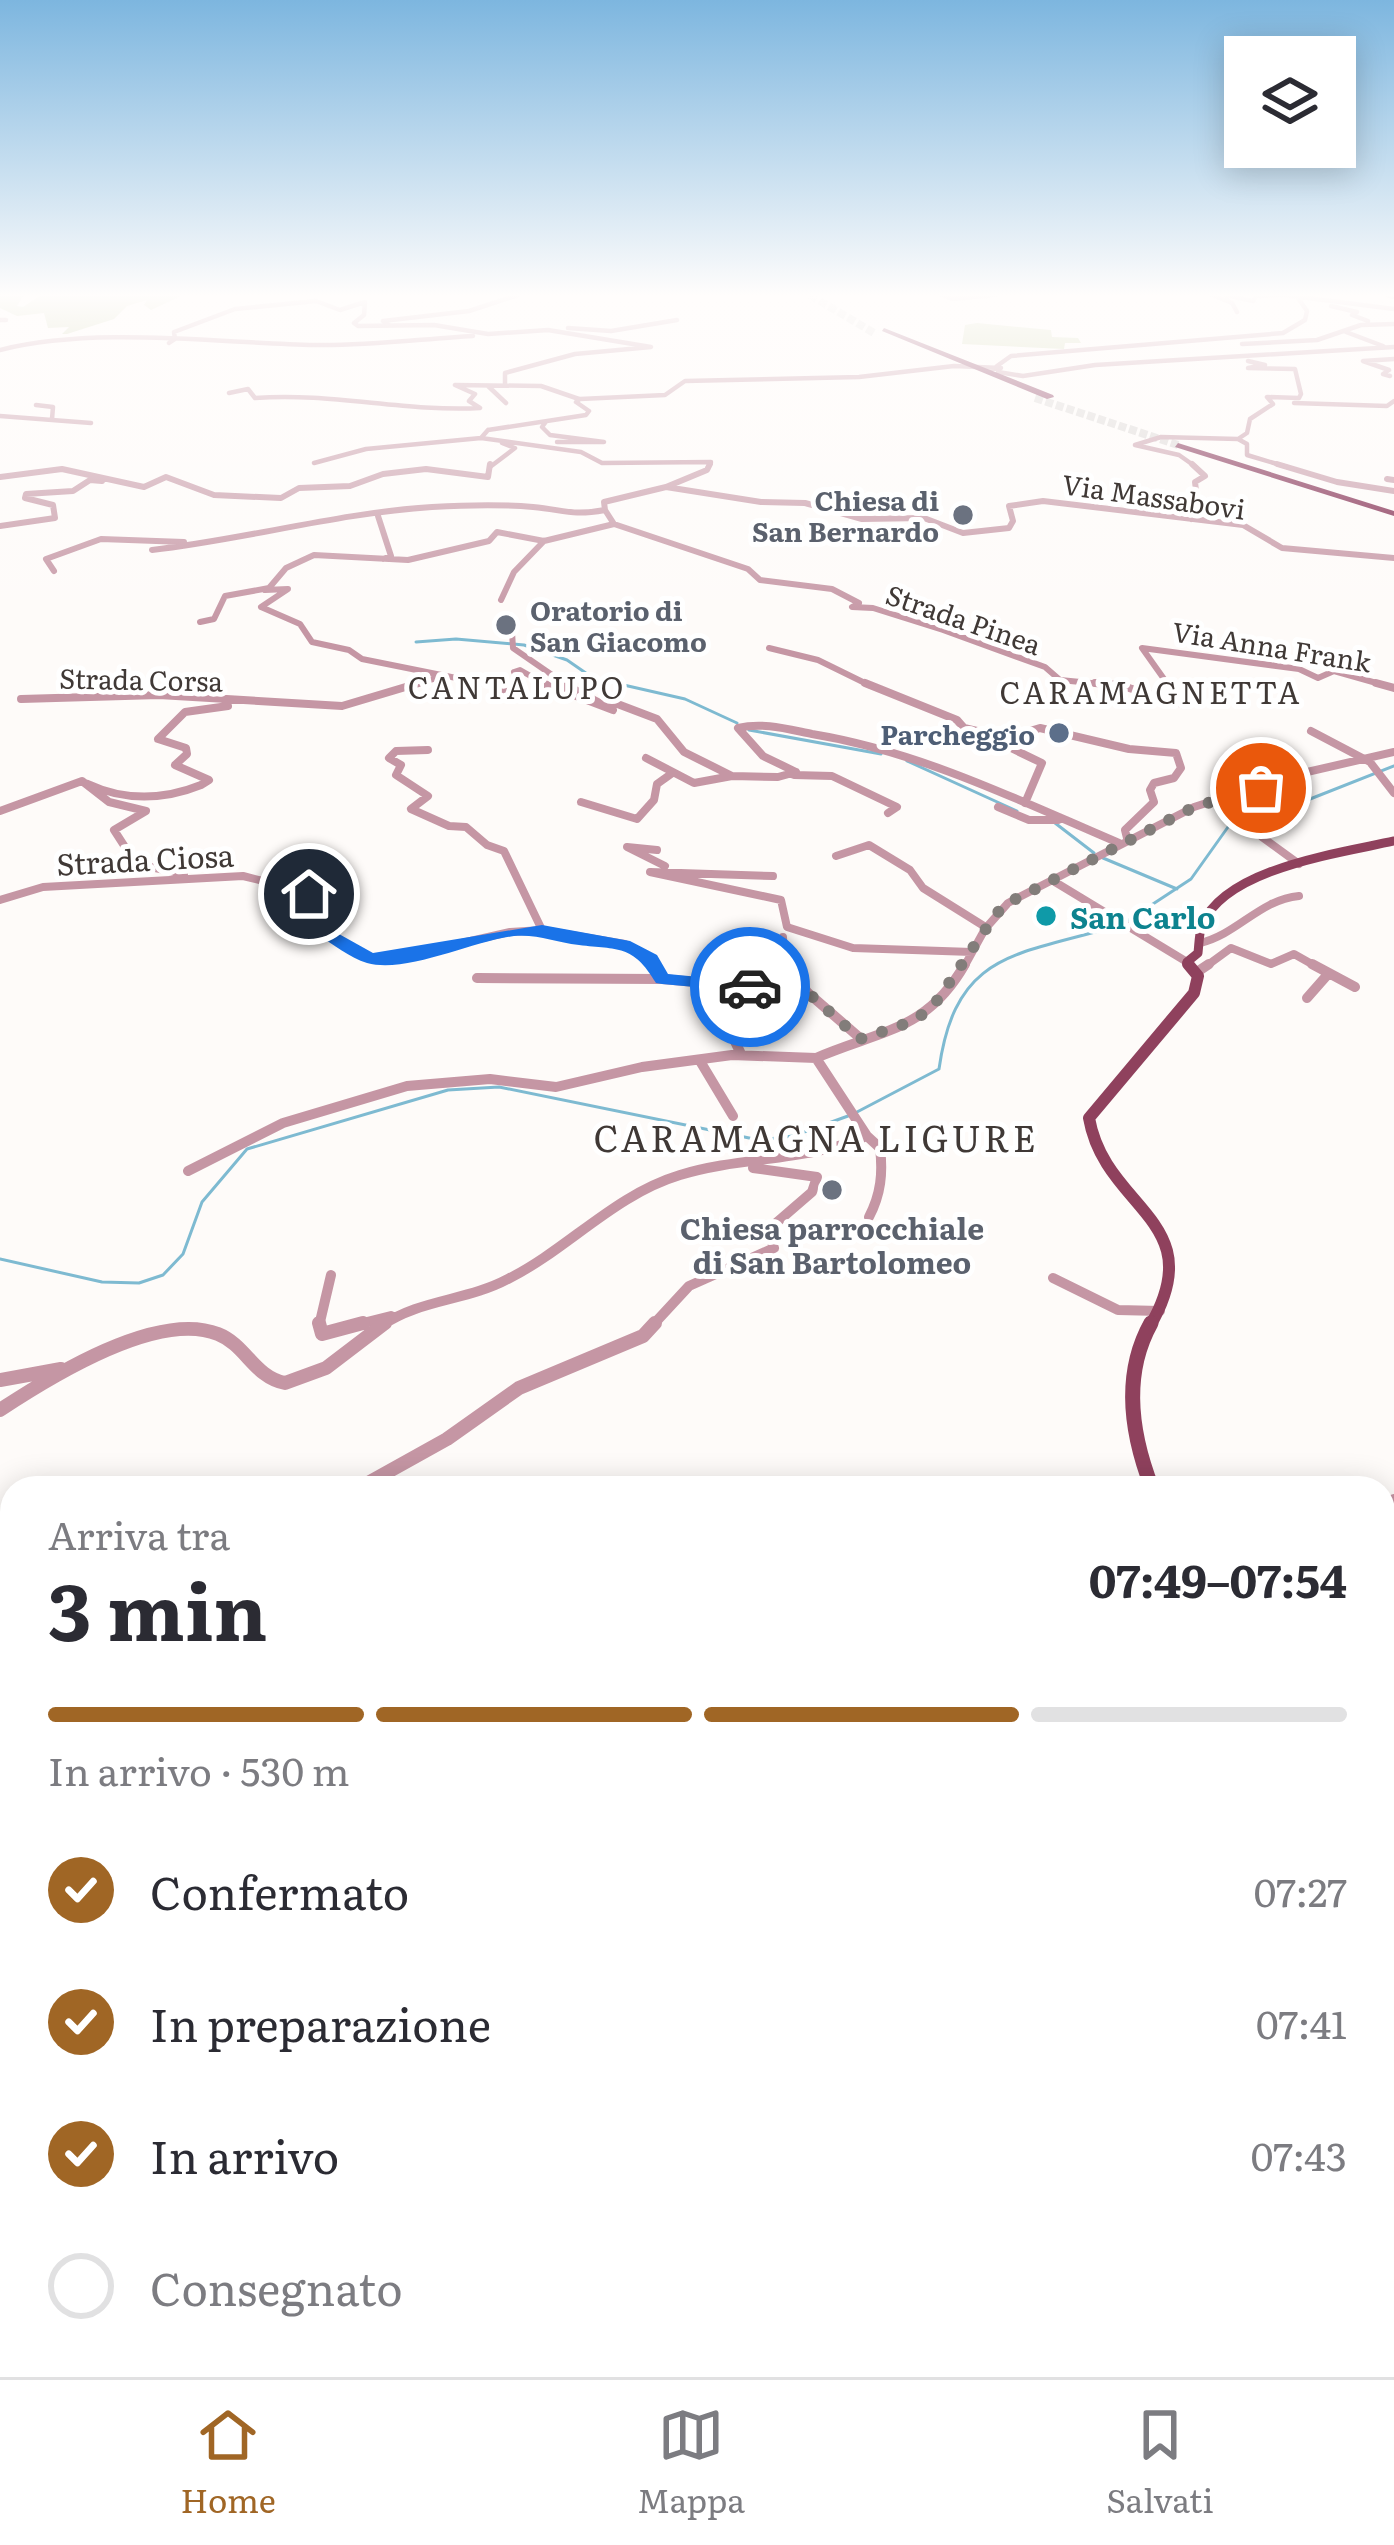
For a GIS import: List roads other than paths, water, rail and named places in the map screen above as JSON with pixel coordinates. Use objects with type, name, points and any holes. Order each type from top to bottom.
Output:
[{"type":"highway","points":[[1192,444],[1394,513]]},
{"type":"highway","points":[[1178,445],[1394,513]]},
{"type":"main road","points":[[1147,1476],[1140,1457],[1133,1362],[1172,1276],[1170,1252],[1104,1161],[1089,1118],[1194,993],[1192,967],[1202,925],[1229,894],[1252,880],[1299,864],[1394,841]]},
{"type":"street","points":[[44,406],[53,407],[52,419]]},
{"type":"street","points":[[371,406],[477,406]]},
{"type":"street","points":[[580,406],[585,409]]},
{"type":"street","points":[[482,437],[488,430],[586,415],[582,406]]},
{"type":"street","points":[[1238,439],[1248,430],[1250,419],[1268,406]]},
{"type":"street","points":[[1335,406],[1389,406]]},
{"type":"street","points":[[0,418],[20,420],[19,414],[91,423]]},
{"type":"street","points":[[544,420],[542,428],[548,434],[604,442],[557,442]]},
{"type":"street","points":[[1191,519],[1198,508],[1196,482],[1205,476],[1203,472],[1179,455],[1136,445],[1191,434],[1205,435],[1205,441],[1238,439],[1247,444],[1249,455],[1356,489],[1394,491]]},
{"type":"street","points":[[0,526],[55,518],[53,505],[25,498],[26,494],[73,491],[90,480],[144,487],[166,476],[214,495],[285,497],[298,488],[350,486],[391,472],[432,469],[488,477],[490,464],[515,448],[482,437],[366,449],[314,463]]},
{"type":"street","points":[[265,590],[286,568],[314,555],[418,559],[452,546],[489,541],[502,532],[544,541],[614,524],[602,503],[666,487],[707,470],[711,462],[606,464],[581,452],[502,443]]},
{"type":"street","points":[[0,478],[29,470],[60,469],[93,473],[108,481]]},
{"type":"street","name":"Via Massabovi","points":[[666,487],[761,502],[806,503],[862,519],[924,518],[964,533],[998,531],[1012,525],[1010,506],[1036,501],[1250,527],[1279,547],[1394,558]]},
{"type":"street","points":[[152,550],[223,541],[319,517],[470,506],[534,506],[572,516],[605,510]]},
{"type":"street","points":[[378,516],[391,556],[380,560]]},
{"type":"street","name":"Strada Pinea","points":[[614,524],[748,569],[760,580],[832,589],[860,603],[854,608],[873,608],[943,630],[1045,667],[1060,680],[1119,685],[1182,704]]},
{"type":"street","points":[[54,571],[46,559],[99,539],[223,541]]},
{"type":"street","points":[[501,600],[514,572],[544,541]]},
{"type":"street","points":[[200,622],[214,619],[230,594],[288,590],[261,607],[300,624],[312,642],[350,650],[362,659],[495,683],[500,691],[523,689],[514,671],[613,710],[547,675],[512,639]]},
{"type":"street","points":[[769,648],[818,660],[957,720],[964,728],[1006,738],[1045,729],[1129,748],[1172,750],[1181,758],[1181,768],[1174,778],[1150,788],[1154,802],[1125,830],[1123,840]]},
{"type":"street","name":"Via Anna Frank","points":[[1182,704],[1142,648],[1298,669],[1318,677],[1334,671],[1394,688]]},
{"type":"street","name":"Strada Corsa","points":[[21,699],[159,695],[342,706],[444,675]]},
{"type":"street","points":[[588,695],[657,718],[684,752],[732,776]]},
{"type":"street","name":"Strada Corsa","points":[[0,811],[32,803],[72,782],[116,795],[202,787],[207,778],[175,765],[187,754],[186,748],[158,739],[185,712],[260,702]]},
{"type":"street","points":[[794,775],[796,772],[763,757],[738,728],[756,724],[885,748],[1123,840]]},
{"type":"street","points":[[1311,731],[1390,775],[1394,793]]},
{"type":"street","points":[[1006,738],[1013,749],[1042,763],[1025,803]]},
{"type":"street","points":[[428,750],[396,751],[389,758],[401,765],[397,775],[428,796],[411,809],[449,826],[466,826],[487,845],[504,850],[525,883],[533,920],[542,930]]},
{"type":"street","points":[[188,1171],[284,1123],[407,1086],[475,1079],[575,1086],[642,1067],[741,1054],[784,1060],[816,1058],[922,1017],[1008,903],[1054,882],[1123,840],[1199,805],[1240,796],[1294,775],[1371,762],[1394,752]]},
{"type":"street","points":[[646,758],[694,783],[732,776],[832,776],[897,807],[889,813]]},
{"type":"street","points":[[581,802],[637,819],[654,800],[657,784],[671,774]]},
{"type":"street","points":[[88,784],[86,789],[109,802],[146,811],[120,824],[113,833],[142,868],[243,876]]},
{"type":"street","points":[[998,807],[1035,820],[1065,820]]},
{"type":"street","points":[[1297,817],[1262,837],[1299,864]]},
{"type":"street","points":[[836,856],[869,845],[910,870],[923,888],[987,928]]},
{"type":"street","points":[[657,850],[627,847],[671,871]]},
{"type":"street","points":[[772,876],[650,872],[781,901],[785,963],[807,992],[860,1039]]},
{"type":"street","name":"Strada Ciosa","points":[[0,900],[43,887],[243,876],[307,892],[323,932],[370,958],[391,959],[510,932],[542,930],[625,944],[651,959],[662,979]]},
{"type":"street","points":[[1054,882],[1192,967],[1232,948],[1271,964],[1294,954],[1355,987]]},
{"type":"street","points":[[1200,943],[1212,941],[1261,904],[1299,896]]},
{"type":"street","points":[[785,932],[853,948],[972,952]]},
{"type":"street","points":[[1307,998],[1329,973]]},
{"type":"street","points":[[477,978],[662,979],[807,992]]},
{"type":"street","points":[[720,1010],[741,1054]]},
{"type":"street","points":[[816,1058],[880,1148],[878,1202],[869,1217]]},
{"type":"street","points":[[700,1061],[734,1116]]},
{"type":"street","points":[[746,1166],[814,1153],[865,1130]]},
{"type":"street","points":[[0,1410],[65,1369],[160,1334],[203,1330],[219,1334],[265,1378],[282,1384],[296,1382],[419,1304],[491,1289],[650,1185],[712,1166],[817,1177],[812,1192],[768,1230],[774,1248],[689,1286],[643,1336],[519,1388],[447,1439],[381,1476]]},
{"type":"street","points":[[331,1275],[319,1325],[322,1334],[394,1316]]},
{"type":"street","points":[[1053,1278],[1118,1310],[1160,1311]]},
{"type":"street","points":[[6,1378],[65,1369]]},
{"type":"street","points":[[6,1378],[31,1388]]},
{"type":"waterway","points":[[416,642],[456,639],[524,645],[567,660],[593,678],[685,699],[737,723]]},
{"type":"waterway","points":[[749,730],[881,754]]},
{"type":"waterway","points":[[907,761],[1017,811]]},
{"type":"waterway","points":[[1176,889],[1191,879],[1233,820],[1253,808],[1305,801],[1394,766]]},
{"type":"waterway","points":[[1055,823],[1094,853]]},
{"type":"waterway","points":[[1103,858],[1176,889]]},
{"type":"waterway","points":[[1127,921],[1176,889]]},
{"type":"waterway","points":[[857,1112],[939,1069],[960,1000],[977,978],[998,963],[1119,925]]},
{"type":"waterway","points":[[0,1259],[102,1282],[139,1283],[163,1275],[183,1254],[202,1202],[247,1149],[448,1090],[499,1087],[759,1140],[793,1136],[848,1116]]},
{"type":"tunnel","points":[[1059,406],[1178,445]]},
{"type":"place","name":"Chiesa di San Bernardo","points":[[963,515]]},
{"type":"place","name":"Oratorio di San Giacomo","points":[[506,625]]},
{"type":"place","name":"Parcheggio","points":[[1059,733]]},
{"type":"place","name":"San Carlo","points":[[1046,916]]},
{"type":"place","name":"Chiesa parrocchiale di San Bartolomeo","points":[[832,1190]]},
{"type":"district","name":"CANTALUPO","points":[[517,686]]},
{"type":"district","name":"CARAMAGNETTA","points":[[1151,691]]},
{"type":"district","name":"CARAMAGNA LIGURE","points":[[816,1136]]}]
